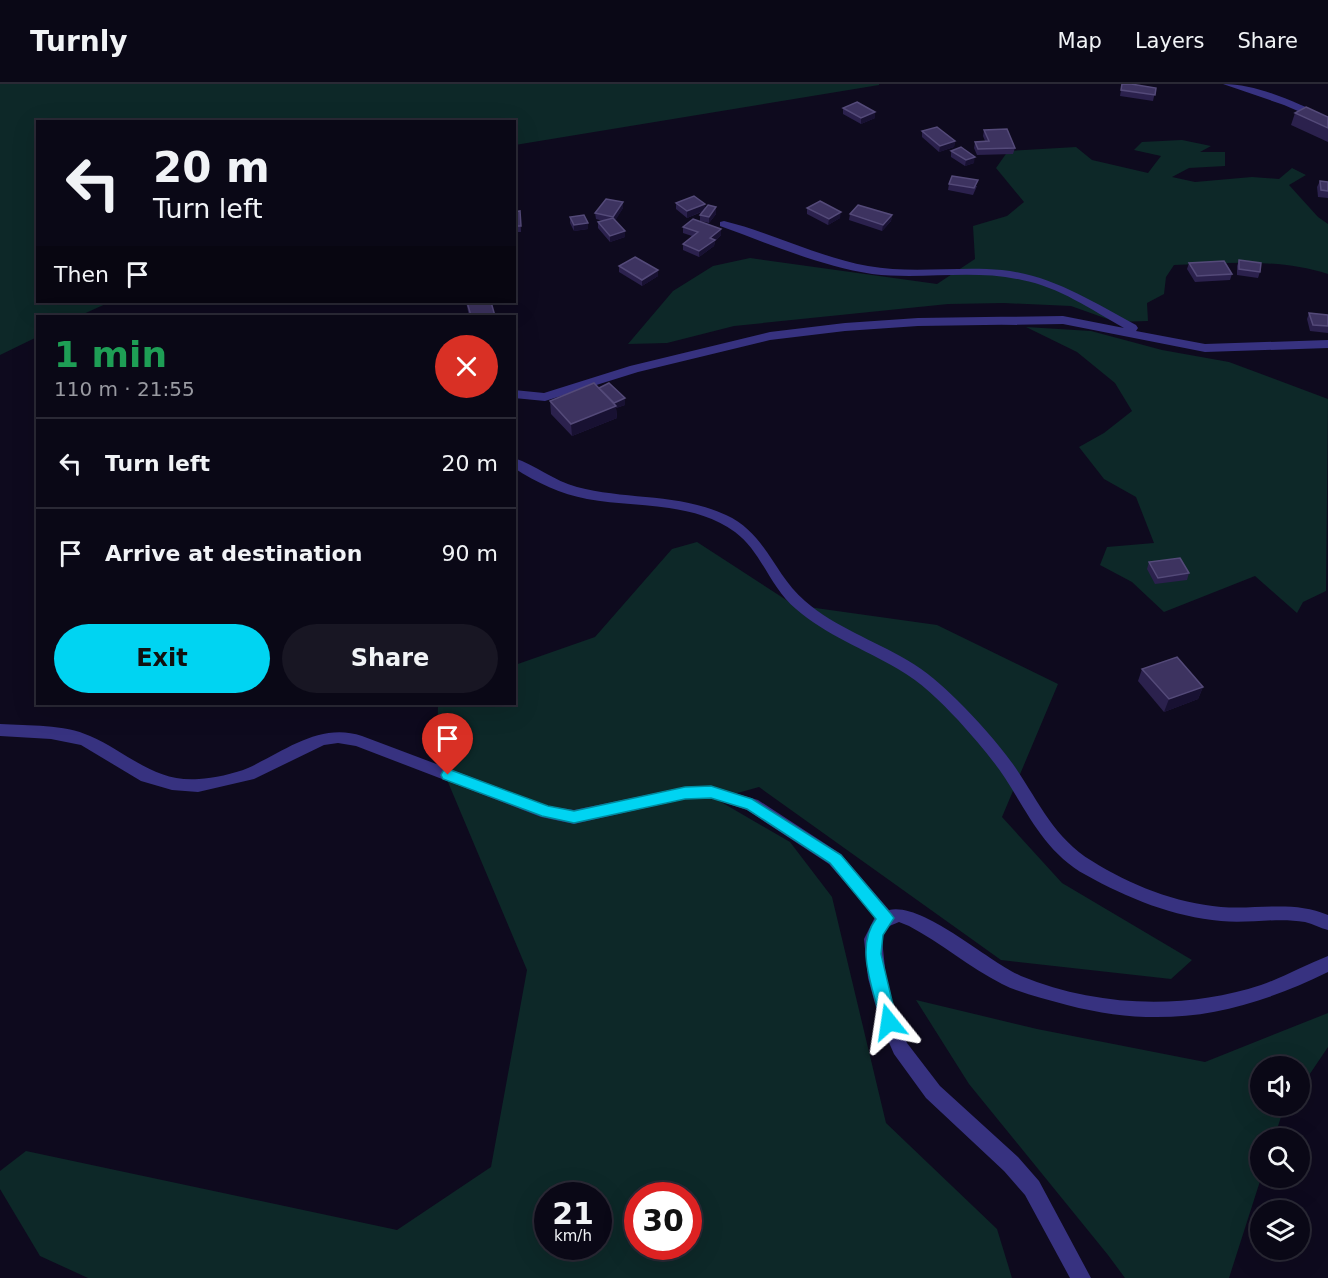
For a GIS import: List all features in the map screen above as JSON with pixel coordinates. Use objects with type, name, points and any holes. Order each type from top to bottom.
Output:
[{"type":"street","points":[[1228,84],[1288,103],[1328,121]]},
{"type":"street","points":[[724,224],[845,265],[864,268],[1022,276],[1061,289],[1151,338]]},
{"type":"street","points":[[516,394],[545,397],[634,369],[734,344],[770,336],[845,327],[1044,318],[1205,348],[1328,344]]},
{"type":"street","points":[[516,463],[559,487],[604,497],[692,509],[720,518],[741,530],[762,551],[784,590],[797,603],[834,628],[903,664],[940,693],[1004,764],[1048,833],[1061,848],[1104,877],[1155,898],[1210,913],[1299,914],[1328,923]]},
{"type":"street","points":[[0,730],[51,733],[85,740],[147,777],[172,784],[198,786],[248,775],[321,739],[338,737],[371,744],[547,812],[574,817],[685,793],[711,792],[752,805],[835,859],[886,918]]},
{"type":"street","points":[[1081,1278],[1032,1188],[1011,1164],[933,1092],[900,1048],[889,1022],[873,954],[875,933],[886,918],[899,915],[915,920],[1010,979],[1067,998],[1128,1010],[1161,1012],[1223,1005],[1262,993],[1328,964]]},
{"type":"green space","points":[[0,84],[879,84],[516,145],[516,120],[36,120],[36,303],[108,303],[81,315],[36,315],[36,337],[0,355]]},
{"type":"green space","points":[[1182,140],[1211,146],[1200,152],[1225,152],[1225,166],[1189,168],[1172,177],[1195,182],[1252,177],[1279,179],[1292,168],[1306,175],[1289,185],[1318,217],[1328,224],[1328,274],[1271,264],[1174,265],[1166,277],[1164,294],[1147,303],[1148,321],[1116,322],[1071,306],[1004,303],[948,304],[734,326],[667,343],[628,344],[673,291],[713,266],[750,258],[937,284],[975,259],[973,226],[1007,216],[1024,202],[996,168],[1008,151],[1076,147],[1092,160],[1148,173],[1161,156],[1134,150],[1142,142]]},
{"type":"green space","points":[[1026,327],[1091,331],[1162,350],[1229,362],[1328,399],[1326,591],[1303,602],[1297,613],[1255,576],[1164,612],[1132,582],[1100,565],[1107,547],[1154,543],[1136,497],[1104,479],[1079,447],[1104,433],[1132,411],[1115,383],[1077,352]]},
{"type":"green space","points":[[697,542],[794,605],[937,625],[1058,684],[1002,817],[1062,883],[1192,960],[1171,979],[1001,960],[759,787],[716,799],[790,842],[832,897],[886,1123],[997,1229],[1012,1278],[88,1278],[40,1256],[0,1189],[0,1171],[26,1151],[397,1230],[491,1167],[527,970],[437,756],[438,705],[516,705],[516,665],[595,637],[672,549]]},
{"type":"green space","points":[[916,1000],[1037,1029],[1205,1062],[1328,1013],[1328,1047],[1310,1074],[1310,1056],[1250,1056],[1250,1116],[1282,1116],[1277,1128],[1250,1128],[1250,1188],[1258,1188],[1254,1200],[1250,1200],[1250,1212],[1229,1278],[1125,1278],[969,1084]]},
{"type":"building","points":[[1122,84],[1156,88],[1155,95],[1121,90]]},
{"type":"building","points":[[857,102],[875,112],[861,118],[843,108]]},
{"type":"building","points":[[1306,107],[1328,117],[1328,128],[1295,113]]},
{"type":"building","points":[[937,127],[955,141],[940,146],[922,131]]},
{"type":"building","points":[[1007,129],[1015,148],[978,149],[975,142],[989,141],[984,130]]},
{"type":"building","points":[[961,147],[975,157],[966,160],[951,151]]},
{"type":"building","points":[[952,176],[978,180],[974,188],[949,184]]},
{"type":"building","points":[[1320,181],[1328,182],[1328,191],[1321,190]]},
{"type":"building","points":[[694,196],[705,204],[687,211],[676,203]]},
{"type":"building","points":[[606,199],[623,202],[613,217],[595,213]]},
{"type":"building","points":[[820,201],[841,212],[829,219],[807,208]]},
{"type":"building","points":[[708,205],[716,207],[709,217],[700,215]]},
{"type":"building","points":[[858,205],[892,215],[883,225],[850,214]]},
{"type":"building","points":[[520,211],[521,226],[516,226],[516,212]]},
{"type":"building","points":[[584,215],[588,223],[574,225],[570,217]]},
{"type":"building","points":[[613,218],[625,231],[610,236],[598,222]]},
{"type":"building","points":[[693,219],[721,229],[710,238],[715,240],[699,251],[683,244],[698,232],[683,227]]},
{"type":"building","points":[[635,257],[658,270],[642,280],[619,266]]},
{"type":"building","points":[[1239,260],[1261,263],[1260,272],[1239,269]]},
{"type":"building","points":[[1224,261],[1232,274],[1197,276],[1189,263]]},
{"type":"building","points":[[467,303],[491,303],[495,315],[471,315]]},
{"type":"building","points":[[1309,313],[1328,315],[1328,326],[1313,325]]},
{"type":"building","points":[[594,383],[616,406],[571,424],[550,401]]},
{"type":"building","points":[[609,383],[625,398],[614,403],[599,388]]},
{"type":"building","points":[[1180,558],[1189,573],[1158,578],[1149,562]]},
{"type":"building","points":[[1177,657],[1203,687],[1169,699],[1142,669]]},
{"type":"route","points":[[448,775],[547,812],[574,817],[685,793],[711,792],[752,805],[835,859],[886,918],[875,933],[873,954],[889,1022]]}]
